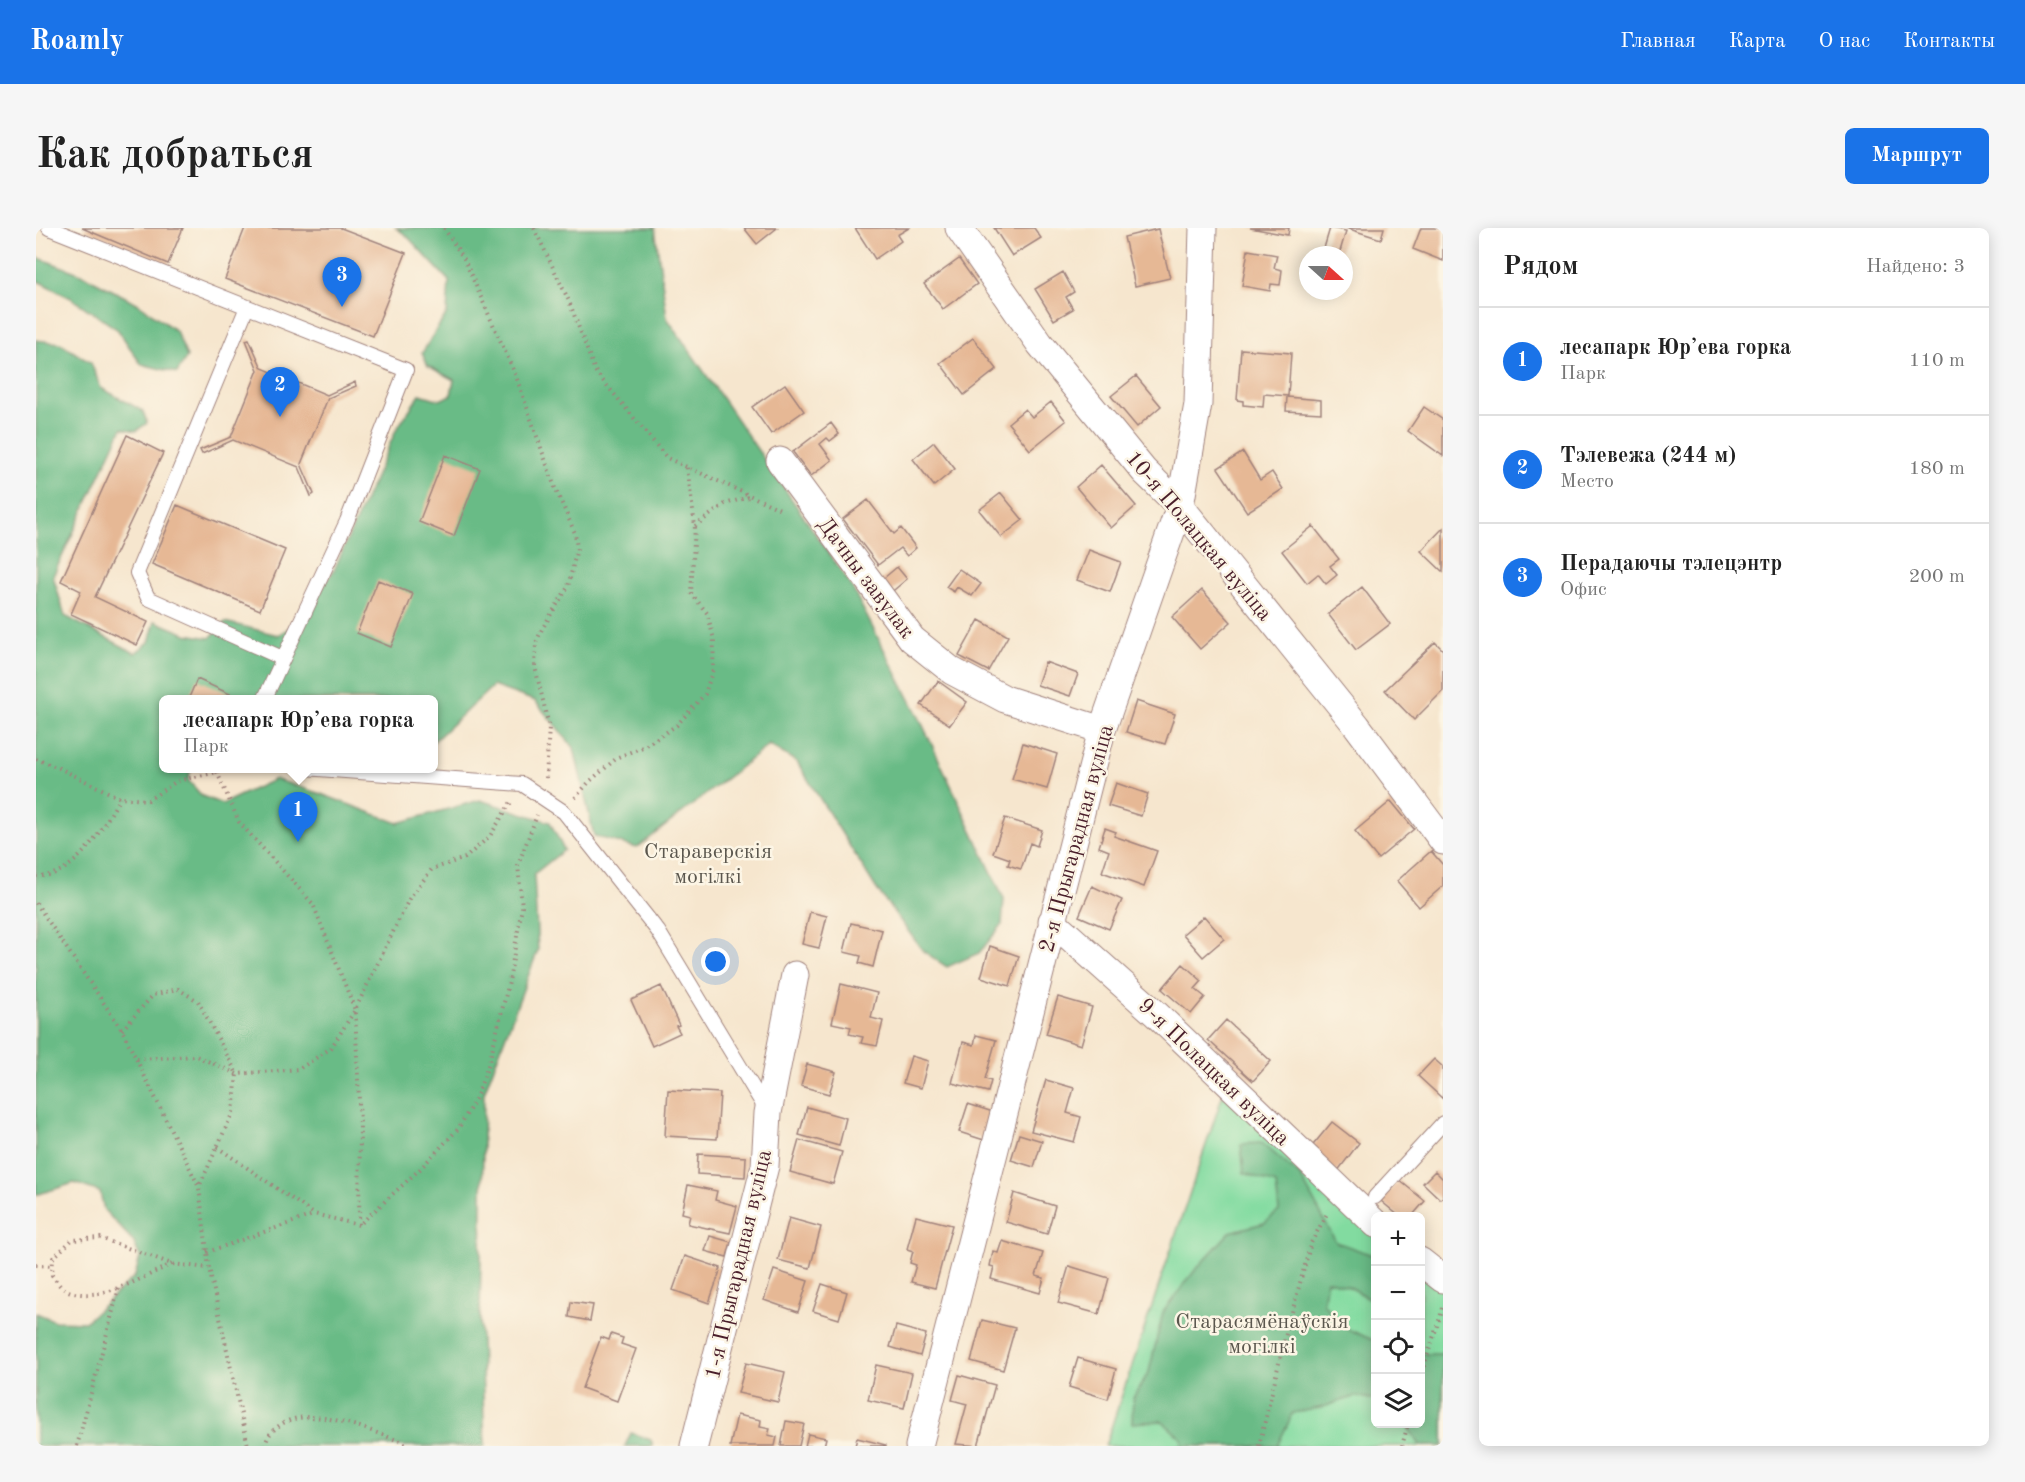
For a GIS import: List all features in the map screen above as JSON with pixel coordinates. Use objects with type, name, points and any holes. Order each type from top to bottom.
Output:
[{"type":"street","name":"10-я Полацкая вуліца","points":[[958,228],[1040,344],[1144,471],[1180,506],[1357,726],[1443,841]]},
{"type":"street","name":"2-я Прыгарадная вуліца","points":[[919,1446],[1102,730],[1180,506],[1198,404],[1203,228]]},
{"type":"street","name":"Дачны завулак","points":[[780,461],[912,639],[952,671],[1005,699],[1102,730]]},
{"type":"street","name":"9-я Полацкая вуліца","points":[[1052,921],[1371,1211]]},
{"type":"street","name":"1-я Прыгарадная вуліца","points":[[694,1446],[765,1167],[768,1113],[795,975]]},
{"type":"street","points":[[1425,1265],[1443,1279]]},
{"type":"lane","points":[[49,228],[406,370],[347,521],[266,695]]},
{"type":"lane","points":[[247,307],[137,573],[148,598],[282,658]]},
{"type":"lane","points":[[374,773],[522,784],[564,812],[658,931],[768,1113]]},
{"type":"lane","points":[[1371,1211],[1443,1123]]},
{"type":"path","points":[[534,228],[569,301],[595,371],[667,458],[772,504]]},
{"type":"path","points":[[564,812],[588,782],[618,757],[645,746],[677,725],[705,694],[713,669],[714,639],[707,613],[691,592],[695,526],[687,467]]},
{"type":"path","points":[[695,526],[725,504],[752,496]]},
{"type":"path","points":[[36,759],[120,798],[148,801],[177,781],[208,773]]},
{"type":"path","points":[[220,773],[240,822],[313,903],[356,1010],[360,1124],[359,1225]]},
{"type":"path","points":[[137,1059],[196,1056],[237,1074],[299,1069],[331,1048],[356,1010],[409,899],[432,868],[465,858],[490,836],[522,784]]},
{"type":"path","points":[[36,876],[47,877],[67,868],[89,847],[120,798]]},
{"type":"path","points":[[36,903],[122,1030],[199,1187],[209,1268],[248,1446]]},
{"type":"path","points":[[122,1030],[153,995],[178,989],[198,1001],[237,1074],[233,1112],[199,1187]]},
{"type":"path","points":[[1259,1446],[1311,1243],[1327,1212],[1346,1209],[1371,1211]]},
{"type":"path","points":[[207,1252],[314,1214]]},
{"type":"path","points":[[172,1264],[119,1288],[86,1296],[63,1289],[52,1275],[53,1258],[72,1240],[100,1238],[172,1264],[209,1268]]},
{"type":"path","points":[[36,1265],[52,1266]]},
{"type":"path","points":[[77,1446],[119,1288]]},
{"type":"path","points":[[1421,1374],[1443,1308]]},
{"type":"path","points":[[265,1446],[270,1433],[293,1418],[326,1417],[408,1446]]},
{"type":"path","points":[[1402,1446],[1407,1428]]},
{"type":"green space","points":[[396,228],[655,228],[667,318],[850,584],[919,717],[1004,899],[1002,925],[979,953],[947,967],[923,951],[876,888],[797,762],[769,745],[637,848],[594,836],[574,748],[535,701],[493,686],[438,737],[438,695],[159,695],[159,773],[190,773],[188,780],[202,796],[222,804],[275,779],[398,823],[480,800],[550,822],[564,850],[534,874],[538,950],[484,1093],[480,1314],[485,1446],[36,1446],[36,1313],[55,1321],[85,1322],[135,1276],[140,1257],[133,1241],[104,1210],[100,1192],[74,1183],[36,1195],[36,340],[60,343],[91,363],[101,388],[143,411],[147,423],[136,431],[122,428],[53,576],[65,616],[135,653],[149,642],[155,621],[186,634],[210,638],[225,622],[278,635],[301,621],[334,570],[396,430],[420,394],[440,400],[451,395],[454,380],[428,366],[422,353],[447,313],[449,281],[406,235]]},
{"type":"green space","points":[[36,257],[79,273],[137,303],[176,331],[187,357],[177,373],[141,364],[118,330],[71,298],[36,280]]},
{"type":"green space","name":"Старасямёнаўскія могілкі","points":[[1223,1094],[1371,1224],[1371,1428],[1425,1428],[1425,1271],[1443,1287],[1443,1446],[1105,1446]]},
{"type":"green space","points":[[1262,1143],[1300,1176],[1336,1242],[1371,1255],[1371,1300],[1349,1287],[1327,1280],[1323,1303],[1343,1327],[1371,1339],[1371,1399],[1356,1396],[1320,1408],[1293,1413],[1277,1446],[1182,1446],[1182,1439],[1162,1421],[1132,1423],[1133,1398],[1149,1372],[1163,1312],[1196,1269],[1230,1232],[1264,1223],[1279,1211],[1276,1184],[1244,1173],[1241,1144]]},
{"type":"green space","points":[[1425,1354],[1443,1354],[1443,1446],[1421,1446],[1408,1428],[1425,1428]]},
{"type":"green space","points":[[631,1433],[651,1440],[653,1446],[625,1446]]},
{"type":"building","points":[[82,228],[183,228],[168,264]]},
{"type":"building","points":[[245,228],[341,228],[406,253],[373,336],[225,279]]},
{"type":"building","points":[[744,228],[777,228],[757,244]]},
{"type":"building","points":[[855,228],[909,228],[897,235],[901,241],[875,259]]},
{"type":"building","points":[[994,228],[1034,228],[1041,238],[1012,256]]},
{"type":"building","points":[[1250,228],[1289,228],[1288,235]]},
{"type":"building","points":[[1330,228],[1346,231],[1342,246],[1325,246]]},
{"type":"building","points":[[1346,228],[1384,228],[1381,239]]},
{"type":"building","points":[[1421,228],[1443,228],[1443,261],[1413,249]]},
{"type":"building","points":[[1158,229],[1170,278],[1135,286],[1124,237]]},
{"type":"building","points":[[1248,250],[1277,255],[1274,268],[1282,270],[1280,285],[1271,284],[1270,291],[1242,286]]},
{"type":"building","points":[[959,259],[977,284],[943,309],[924,284]]},
{"type":"building","points":[[1063,272],[1074,292],[1066,297],[1073,309],[1054,320],[1035,289]]},
{"type":"building","points":[[973,338],[997,369],[964,395],[940,363]]},
{"type":"building","points":[[249,339],[262,368],[327,395],[355,382],[356,386],[328,398],[301,464],[314,494],[311,496],[299,467],[233,440],[202,454],[200,450],[231,437],[258,370],[246,340]]},
{"type":"building","points":[[1241,349],[1291,353],[1288,396],[1264,394],[1263,407],[1243,405],[1243,401],[1237,400]]},
{"type":"building","points":[[1136,376],[1161,406],[1137,427],[1111,396]]},
{"type":"building","points":[[785,384],[804,411],[771,434],[752,407]]},
{"type":"building","points":[[1287,397],[1321,400],[1321,413],[1286,411]]},
{"type":"building","points":[[1051,402],[1066,421],[1030,450],[1008,423],[1025,409],[1032,417]]},
{"type":"building","points":[[1424,407],[1443,420],[1443,456],[1408,431]]},
{"type":"building","points":[[831,423],[839,434],[830,441],[827,438],[820,444],[832,460],[811,476],[793,452]]},
{"type":"building","points":[[127,435],[163,453],[95,597],[148,622],[137,645],[71,614],[81,591],[61,581]]},
{"type":"building","points":[[934,442],[955,469],[934,486],[913,459]]},
{"type":"building","points":[[1243,452],[1260,480],[1272,472],[1283,489],[1247,512],[1218,468]]},
{"type":"building","points":[[445,455],[480,469],[454,536],[419,522]]},
{"type":"building","points":[[1101,465],[1136,506],[1111,528],[1076,487]]},
{"type":"building","points":[[1001,493],[1023,520],[1001,537],[979,510]]},
{"type":"building","points":[[868,500],[894,534],[901,528],[916,548],[907,556],[900,548],[878,565],[843,519]]},
{"type":"building","points":[[177,505],[285,550],[260,610],[152,564]]},
{"type":"building","points":[[1313,526],[1339,559],[1330,566],[1337,575],[1326,584],[1318,574],[1307,583],[1282,551]]},
{"type":"building","points":[[1443,528],[1443,572],[1421,551]]},
{"type":"building","points":[[1089,550],[1121,562],[1110,592],[1077,580]]},
{"type":"building","points":[[897,567],[907,579],[888,595],[878,583]]},
{"type":"building","points":[[959,569],[981,584],[972,596],[957,587],[954,592],[946,587]]},
{"type":"building","points":[[378,580],[413,594],[391,647],[357,633]]},
{"type":"building","points":[[1362,587],[1390,624],[1356,650],[1328,614]]},
{"type":"building","points":[[1202,590],[1231,622],[1200,649],[1172,617]]},
{"type":"building","points":[[979,620],[1008,636],[988,671],[959,656]]},
{"type":"building","points":[[1435,642],[1443,650],[1443,691],[1414,720],[1385,690]]},
{"type":"building","points":[[1045,662],[1078,674],[1070,696],[1037,685]]},
{"type":"building","points":[[197,679],[232,695],[190,695]]},
{"type":"building","points":[[938,681],[967,702],[950,725],[921,705]]},
{"type":"building","points":[[1136,701],[1175,714],[1165,744],[1126,732]]},
{"type":"building","points":[[1023,743],[1057,754],[1047,789],[1012,779]]},
{"type":"building","points":[[1116,783],[1148,794],[1141,816],[1108,806]]},
{"type":"building","points":[[1391,801],[1414,829],[1378,859],[1355,831]]},
{"type":"building","points":[[1005,818],[1042,830],[1037,846],[1030,843],[1021,869],[1008,865],[1010,859],[993,853]]},
{"type":"building","points":[[1105,828],[1116,832],[1114,836],[1157,851],[1144,887],[1102,872],[1109,851],[1099,847]]},
{"type":"building","points":[[1431,851],[1443,865],[1443,886],[1419,907],[1397,881]]},
{"type":"building","points":[[1092,886],[1122,900],[1109,929],[1079,916]]},
{"type":"building","points":[[810,912],[827,916],[819,948],[802,944]]},
{"type":"building","points":[[1204,916],[1224,939],[1203,957],[1183,934]]},
{"type":"building","points":[[851,923],[882,930],[873,967],[859,963],[861,956],[844,952]]},
{"type":"building","points":[[990,946],[1019,956],[1010,986],[981,977]]},
{"type":"building","points":[[1183,964],[1202,981],[1195,989],[1205,997],[1191,1014],[1162,989]]},
{"type":"building","points":[[841,984],[877,993],[871,1018],[883,1021],[877,1046],[861,1043],[863,1037],[849,1034],[851,1027],[832,1023]]},
{"type":"building","points":[[661,986],[679,1025],[676,1026],[680,1033],[652,1046],[631,1000]]},
{"type":"building","points":[[1058,997],[1092,1007],[1081,1045],[1046,1034]]},
{"type":"building","points":[[1226,1020],[1271,1061],[1253,1081],[1208,1040]]},
{"type":"building","points":[[976,1035],[996,1040],[985,1079],[991,1081],[988,1092],[952,1083],[963,1042],[974,1045]]},
{"type":"building","points":[[911,1056],[928,1061],[921,1088],[903,1083]]},
{"type":"building","points":[[1434,1059],[1443,1067],[1443,1099],[1418,1076]]},
{"type":"building","points":[[807,1064],[836,1072],[829,1094],[801,1086]]},
{"type":"building","points":[[1046,1080],[1074,1088],[1067,1113],[1081,1117],[1074,1142],[1031,1131]]},
{"type":"building","points":[[668,1090],[720,1093],[717,1139],[665,1136]]},
{"type":"building","points":[[968,1104],[993,1112],[984,1140],[959,1132]]},
{"type":"building","points":[[807,1107],[846,1118],[839,1146],[799,1135]]},
{"type":"building","points":[[1332,1122],[1359,1143],[1337,1172],[1309,1150]]},
{"type":"building","points":[[1019,1134],[1042,1141],[1034,1167],[1011,1160]]},
{"type":"building","points":[[799,1140],[842,1152],[833,1184],[790,1172]]},
{"type":"building","points":[[698,1154],[746,1157],[745,1177],[697,1174]]},
{"type":"building","points":[[1435,1171],[1443,1179],[1443,1197],[1440,1199],[1423,1183]]},
{"type":"building","points":[[1399,1180],[1425,1201],[1415,1212],[1394,1212],[1381,1201]]},
{"type":"building","points":[[688,1185],[717,1191],[715,1200],[737,1206],[730,1233],[688,1224],[690,1215],[682,1213]]},
{"type":"building","points":[[1014,1193],[1055,1206],[1047,1234],[1006,1222]]},
{"type":"building","points":[[916,1216],[952,1225],[935,1288],[911,1282],[916,1265],[910,1263],[913,1251],[907,1249]]},
{"type":"building","points":[[789,1218],[821,1227],[810,1268],[778,1260]]},
{"type":"building","points":[[710,1236],[731,1242],[727,1257],[705,1251]]},
{"type":"building","points":[[1002,1241],[1043,1253],[1036,1276],[1044,1278],[1040,1293],[991,1279],[994,1267],[990,1266],[993,1251],[998,1253]]},
{"type":"building","points":[[685,1256],[721,1268],[709,1303],[673,1290]]},
{"type":"building","points":[[1069,1266],[1109,1278],[1099,1314],[1058,1303]]},
{"type":"building","points":[[774,1270],[808,1281],[798,1312],[764,1300]]},
{"type":"building","points":[[822,1284],[847,1292],[839,1319],[813,1311]]},
{"type":"building","points":[[571,1302],[593,1305],[590,1321],[569,1317]]},
{"type":"building","points":[[982,1320],[1015,1328],[1003,1370],[971,1361]]},
{"type":"building","points":[[896,1326],[926,1334],[920,1356],[890,1347]]},
{"type":"building","points":[[611,1334],[623,1338],[621,1344],[636,1349],[617,1401],[582,1388],[601,1337],[609,1340]]},
{"type":"building","points":[[1078,1358],[1116,1369],[1108,1399],[1069,1387]]},
{"type":"building","points":[[746,1363],[785,1372],[778,1402],[738,1393]]},
{"type":"building","points":[[876,1365],[912,1373],[904,1408],[868,1400]]},
{"type":"building","points":[[959,1375],[995,1385],[978,1446],[956,1444],[967,1404],[952,1400]]},
{"type":"building","points":[[737,1415],[761,1420],[760,1427],[770,1429],[768,1435],[777,1437],[775,1446],[730,1446]]},
{"type":"building","points":[[786,1421],[804,1424],[799,1446],[781,1446]]},
{"type":"building","points":[[808,1434],[826,1438],[824,1446],[805,1446]]},
{"type":"building","points":[[857,1438],[886,1445],[886,1446],[855,1446]]},
{"type":"place","name":"Перадаючы тэлецэнтр","points":[[342,307]]},
{"type":"place","name":"Тэлевежа (244 м)","points":[[280,417]]},
{"type":"place","name":"лесапарк Юрʼева горка","points":[[298,842]]},
{"type":"park label","name":"Стараверскія могілкі","points":[[708,862]]}]
